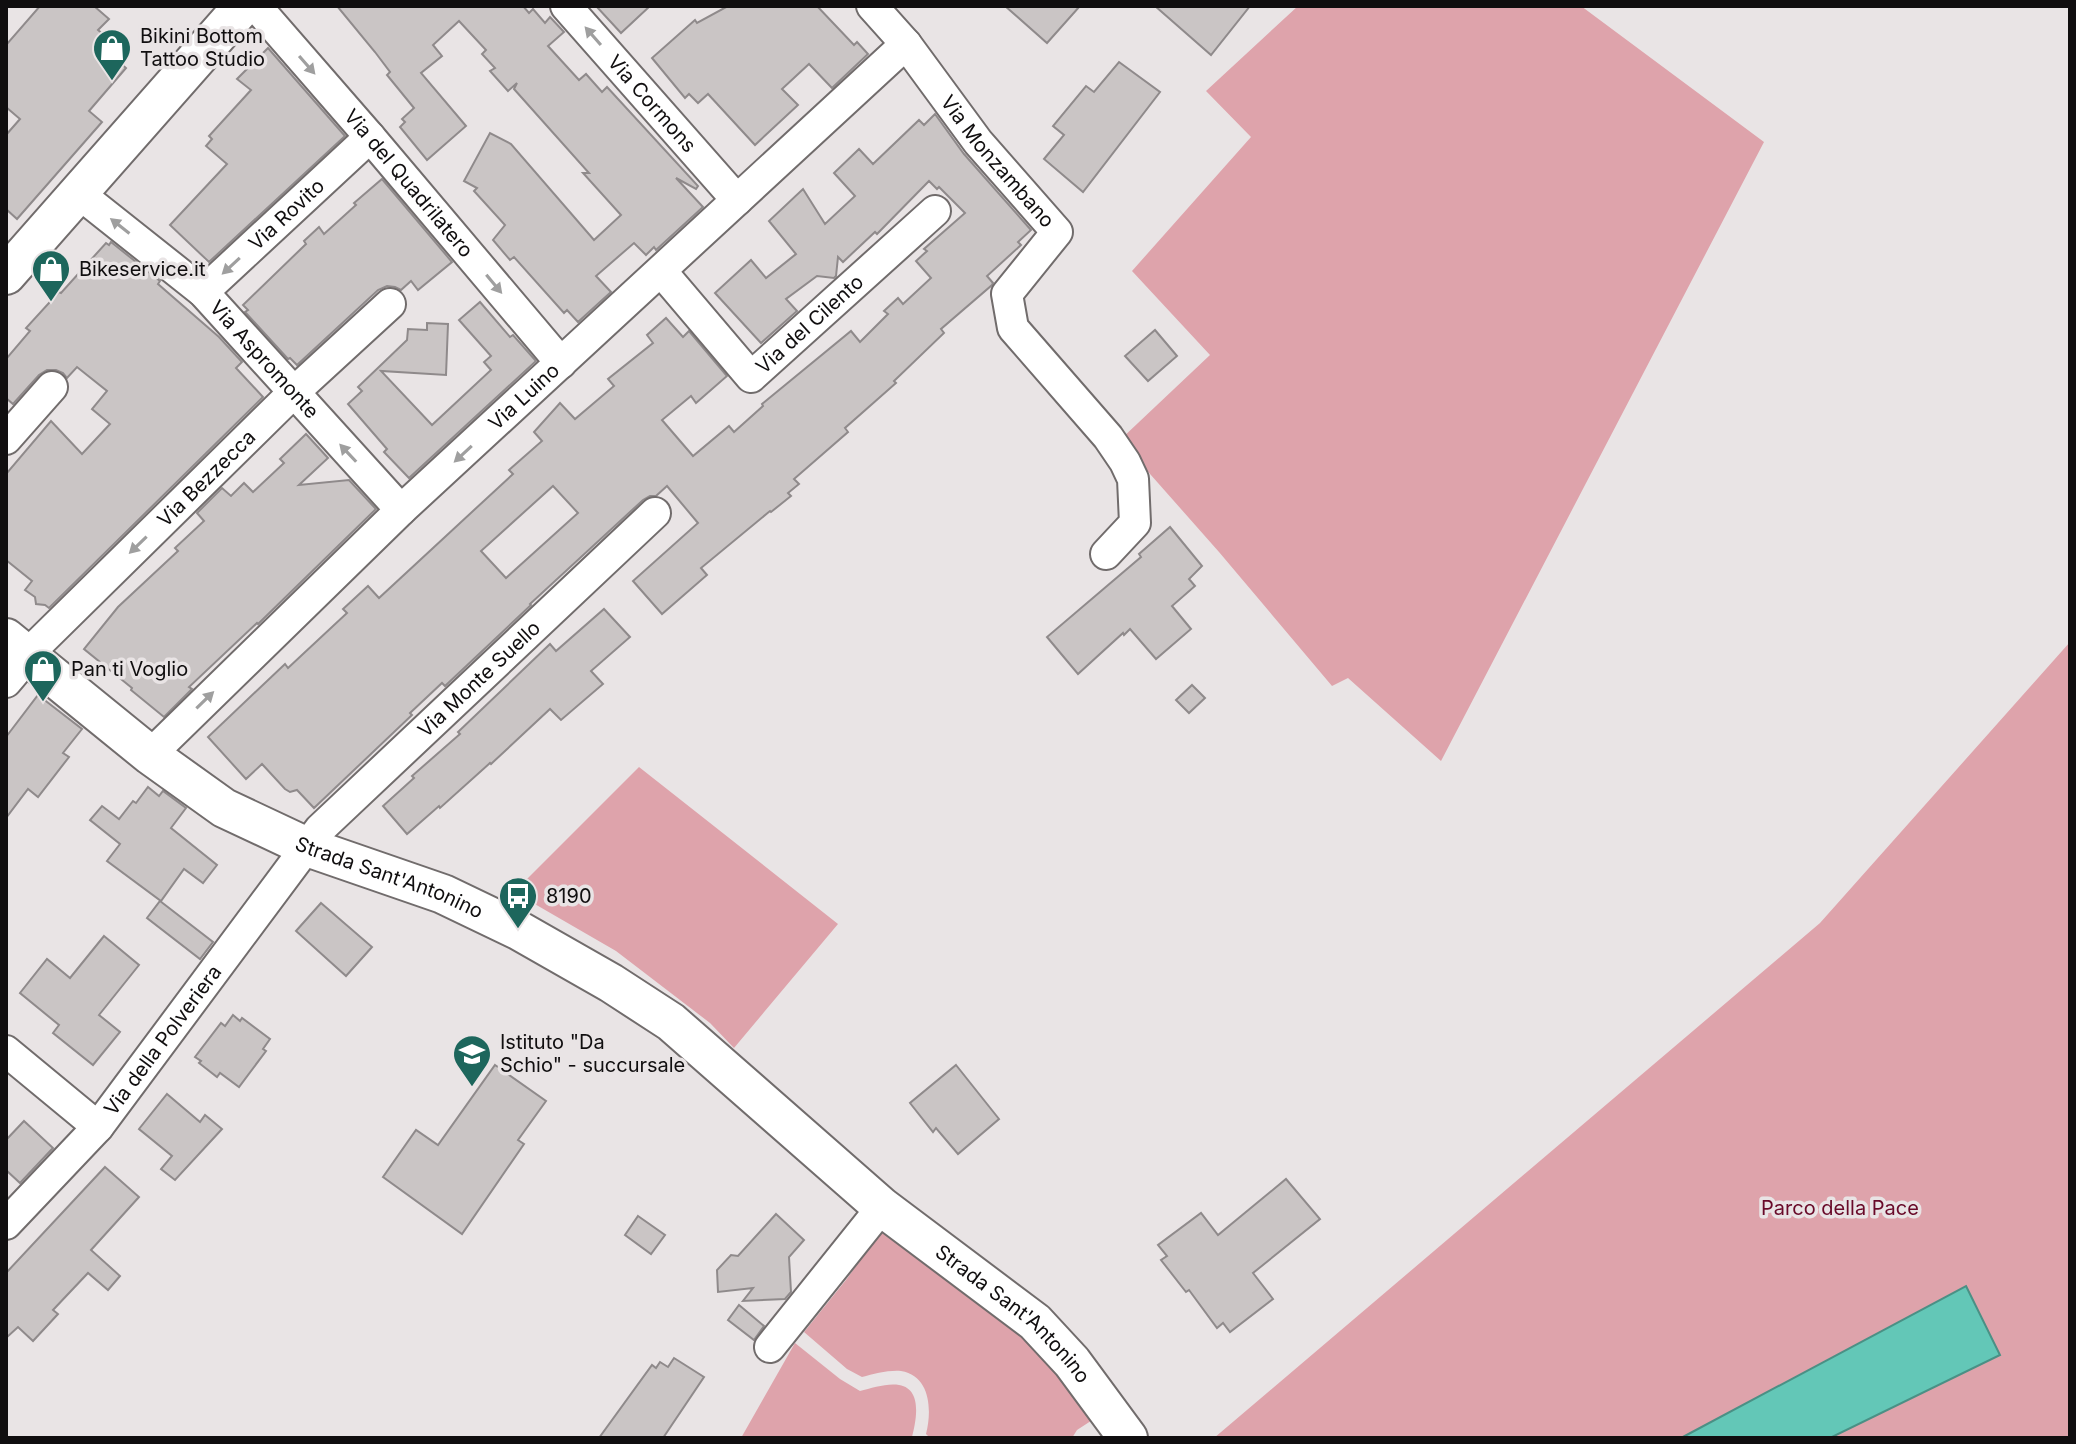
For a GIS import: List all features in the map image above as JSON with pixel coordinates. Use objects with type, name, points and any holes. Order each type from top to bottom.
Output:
[{"type":"main road","points":[[6,275],[243,6]]},
{"type":"main road","name":"Strada Sant'Antonino","points":[[13,659],[224,808],[307,847],[443,894],[518,930],[611,983],[671,1022],[882,1207],[1035,1322],[1072,1362],[1128,1438]]},
{"type":"street","name":"Via del Quadrilatero","points":[[256,6],[561,363]]},
{"type":"street","name":"Via Cormons","points":[[566,6],[737,200]]},
{"type":"street","name":"Via Monzambano","points":[[872,6],[906,44],[978,142],[1057,232],[1007,294],[1013,328],[1108,437],[1133,479],[1135,523],[1106,554]]},
{"type":"street","name":"Via Luino","points":[[150,755],[401,510],[906,44]]},
{"type":"street","name":"Via Rovito","points":[[203,292],[370,137]]},
{"type":"street","name":"Via Aspromonte","points":[[77,192],[203,292],[401,510]]},
{"type":"street","name":"Via del Cilento","points":[[661,271],[751,377],[935,211]]},
{"type":"street","name":"Via Bezzecca","points":[[13,659],[390,304]]},
{"type":"street","points":[[6,439],[52,387]]},
{"type":"street","name":"Via Monte Suello","points":[[307,847],[331,818],[655,513]]},
{"type":"street","name":"Via della Polveriera","points":[[6,1224],[98,1127],[307,847]]},
{"type":"street","points":[[6,1051],[98,1127]]},
{"type":"street","points":[[770,1347],[882,1207]]},
{"type":"green space","points":[[1298,6],[1581,6],[1764,142],[1441,761],[1348,678],[1332,686],[1120,440],[1210,355],[1132,271],[1251,137],[1206,91]]},
{"type":"green space","name":"Parco della Pace","points":[[2070,642],[2070,1438],[1214,1438],[1820,923]]},
{"type":"green space","points":[[639,767],[838,924],[734,1048],[710,1023],[616,951],[514,892]]},
{"type":"green space","points":[[882,1229],[1020,1332],[1097,1417],[1077,1430],[1072,1438],[930,1438],[926,1434],[929,1415],[927,1396],[924,1387],[911,1374],[901,1371],[862,1377],[847,1369],[804,1332]]},
{"type":"green space","points":[[795,1343],[860,1391],[890,1385],[907,1388],[916,1406],[913,1438],[741,1438]]},
{"type":"shaded area","points":[[1966,1286],[2000,1355],[1830,1438],[1681,1438]]},
{"type":"building","points":[[40,6],[94,6],[109,19],[98,30],[125,53],[118,61],[126,68],[89,111],[102,122],[17,219],[6,209],[6,135],[20,119],[6,107],[6,45]]},
{"type":"building","points":[[337,6],[523,6],[529,13],[533,9],[545,23],[550,17],[564,32],[548,46],[579,80],[586,74],[602,92],[607,87],[698,186],[696,189],[676,178],[703,207],[656,250],[654,247],[646,255],[634,243],[596,276],[611,292],[578,322],[567,310],[564,313],[514,257],[510,260],[493,240],[505,225],[474,191],[477,188],[464,181],[490,133],[511,144],[594,240],[621,215],[583,173],[589,173],[514,89],[517,83],[508,91],[490,71],[495,68],[482,54],[486,50],[459,21],[433,45],[442,56],[421,73],[466,126],[427,160],[400,127],[405,122],[402,119],[414,108],[387,75],[390,72],[375,52]]},
{"type":"building","points":[[596,6],[650,6],[621,33]]},
{"type":"building","points":[[728,6],[817,6],[854,45],[857,42],[868,54],[832,88],[809,64],[782,89],[798,105],[755,145],[708,94],[698,103],[689,94],[685,98],[652,58],[695,20],[697,23]]},
{"type":"building","points":[[1005,6],[1080,6],[1047,43]]},
{"type":"building","points":[[1155,6],[1250,6],[1211,55]]},
{"type":"building","points":[[268,48],[345,136],[209,262],[170,225],[227,164],[206,146],[212,139],[209,136],[251,90],[237,79]]},
{"type":"building","points":[[1119,62],[1160,92],[1083,192],[1044,159],[1064,135],[1053,126],[1086,86],[1094,92]]},
{"type":"building","points":[[935,114],[964,154],[1031,230],[1018,242],[1021,245],[987,276],[992,285],[941,329],[944,333],[894,381],[896,383],[845,428],[848,432],[794,479],[799,484],[788,493],[791,496],[701,568],[707,575],[662,614],[633,581],[698,523],[667,486],[656,496],[643,500],[445,686],[442,683],[314,808],[297,790],[290,792],[285,789],[262,764],[246,779],[208,737],[285,664],[288,668],[347,613],[343,609],[368,586],[379,598],[513,474],[509,470],[542,441],[534,432],[560,403],[575,419],[614,386],[608,379],[653,343],[647,335],[666,318],[683,337],[689,331],[727,376],[696,403],[691,396],[662,420],[693,456],[729,426],[734,432],[762,404],[851,331],[860,342],[888,314],[884,311],[898,298],[903,304],[931,278],[916,261],[927,251],[924,249],[965,213],[929,181],[877,234],[875,232],[843,262],[838,257],[834,278],[817,276],[786,299],[797,311],[761,343],[715,293],[751,260],[766,278],[796,254],[769,221],[803,189],[825,224],[855,196],[834,173],[859,149],[873,164],[919,120],[924,125]],"holes":[[[553,486],[578,513],[506,578],[481,551]]]},
{"type":"building","points":[[382,179],[452,262],[418,290],[411,281],[401,290],[387,286],[378,290],[297,365],[245,312],[248,310],[243,305],[306,244],[304,241],[319,227],[324,234]]},
{"type":"building","points":[[111,242],[160,281],[158,284],[219,337],[242,362],[236,368],[263,397],[49,608],[36,604],[35,597],[25,590],[32,581],[6,560],[6,474],[51,421],[82,454],[110,424],[92,409],[107,391],[77,367],[67,378],[56,370],[47,370],[13,404],[6,398],[6,359],[30,331],[26,328],[106,243],[109,245]]},
{"type":"building","points":[[480,302],[536,361],[409,478],[384,452],[387,449],[348,404],[362,391],[358,387],[407,340],[408,329],[427,330],[427,323],[448,324],[446,375],[381,371],[432,425],[491,370],[484,362],[491,356],[459,320]]},
{"type":"building","points":[[1155,330],[1177,356],[1148,381],[1125,356]]},
{"type":"building","points":[[306,434],[328,458],[299,485],[349,480],[376,509],[189,687],[192,689],[164,717],[84,649],[118,607],[178,551],[175,548],[204,521],[197,513],[222,488],[231,496],[244,483],[253,492],[284,463],[280,459]]},
{"type":"building","points":[[1170,527],[1202,566],[1189,579],[1195,586],[1172,606],[1191,629],[1156,659],[1130,629],[1078,674],[1047,637],[1141,557],[1139,554]]},
{"type":"building","points":[[604,609],[630,637],[591,671],[603,684],[561,720],[550,709],[491,764],[407,834],[383,806],[550,644],[556,651]]},
{"type":"building","points":[[1192,685],[1205,698],[1189,713],[1176,700]]},
{"type":"building","points":[[38,695],[82,729],[63,753],[69,757],[38,797],[28,789],[6,818],[6,737]]},
{"type":"building","points":[[148,787],[159,796],[163,791],[186,808],[171,828],[217,865],[203,883],[184,869],[161,901],[107,861],[120,844],[90,820],[102,806],[119,819]]},
{"type":"building","points":[[160,901],[213,942],[200,959],[147,918]]},
{"type":"building","points":[[321,903],[372,947],[346,976],[296,931]]},
{"type":"building","points":[[104,936],[139,965],[99,1015],[120,1032],[93,1065],[53,1033],[59,1025],[20,993],[47,959],[70,978]]},
{"type":"building","points":[[233,1015],[270,1039],[263,1049],[266,1051],[239,1087],[220,1073],[217,1077],[195,1057],[221,1023],[225,1026]]},
{"type":"building","points":[[495,1065],[546,1101],[518,1140],[524,1144],[462,1234],[383,1177],[416,1130],[438,1145]]},
{"type":"building","points":[[956,1065],[999,1119],[958,1154],[936,1128],[933,1132],[910,1103]]},
{"type":"building","points":[[167,1094],[200,1122],[205,1115],[222,1129],[175,1180],[161,1169],[172,1156],[139,1129]]},
{"type":"building","points":[[24,1121],[53,1148],[20,1183],[6,1170],[6,1140]]},
{"type":"building","points":[[105,1167],[139,1197],[91,1250],[120,1276],[108,1290],[88,1273],[53,1310],[58,1314],[33,1341],[18,1327],[6,1338],[6,1273]]},
{"type":"building","points":[[1286,1179],[1320,1219],[1253,1273],[1273,1299],[1230,1332],[1223,1323],[1217,1328],[1189,1290],[1186,1292],[1161,1260],[1167,1256],[1158,1245],[1201,1213],[1218,1235]]},
{"type":"building","points":[[776,1214],[804,1240],[789,1257],[791,1292],[785,1299],[743,1301],[753,1288],[718,1292],[717,1270],[731,1255],[738,1256]]},
{"type":"building","points":[[638,1216],[665,1235],[651,1254],[625,1235]]},
{"type":"building","points":[[739,1305],[764,1326],[754,1340],[728,1320]]},
{"type":"building","points":[[674,1358],[704,1377],[663,1438],[599,1438],[652,1365],[656,1368],[660,1362],[668,1367]]},
{"type":"place","name":"Bikini Bottom Tattoo Studio","points":[[112,82]]},
{"type":"place","name":"Bikeservice.it","points":[[51,303]]},
{"type":"place","name":"Pan ti Voglio","points":[[43,703]]},
{"type":"place","name":"8190","points":[[518,930]]},
{"type":"place","name":"Istituto \"Da Schio\" - succursale","points":[[472,1088]]}]
